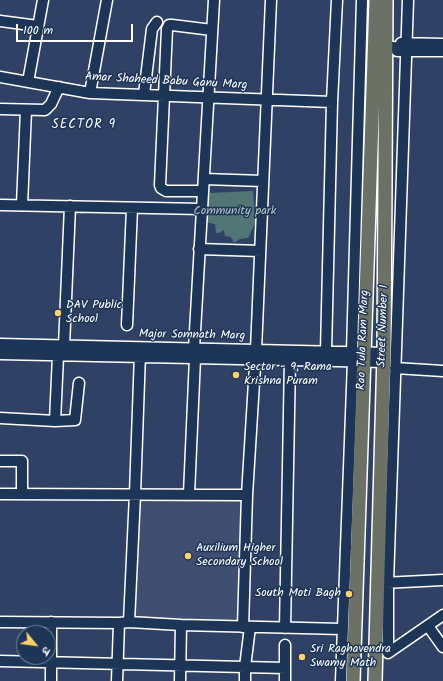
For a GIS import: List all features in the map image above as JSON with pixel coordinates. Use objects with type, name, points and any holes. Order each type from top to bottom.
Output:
[{"type":"main road","name":"Rao Tula Ram Marg","points":[[353,681],[358,356],[376,0]]},
{"type":"main road","name":"Rao Tula Ram Marg","points":[[375,681],[383,583],[388,361],[389,47],[386,0]]},
{"type":"street","points":[[28,82],[43,0]]},
{"type":"street","points":[[90,92],[107,0]]},
{"type":"street","points":[[189,494],[199,249],[214,0]]},
{"type":"street","points":[[245,681],[247,495],[271,0]]},
{"type":"street","points":[[326,351],[332,102],[337,0]]},
{"type":"street","points":[[341,681],[342,629],[358,356],[362,0]]},
{"type":"street","name":"Street Number 1","points":[[388,361],[407,47],[408,0]]},
{"type":"street","points":[[0,21],[38,26]]},
{"type":"street","points":[[144,94],[152,30],[157,22]]},
{"type":"street","points":[[203,190],[166,191],[161,188],[160,185],[167,29],[169,25],[212,30]]},
{"type":"street","points":[[389,47],[397,51],[407,47],[442,48]]},
{"type":"street","name":"Amar Shaheed Babu Ganu Marg","points":[[0,77],[90,92],[332,102]]},
{"type":"street","points":[[0,109],[42,111],[48,108],[59,87]]},
{"type":"street","points":[[22,205],[26,110]]},
{"type":"street","points":[[204,179],[263,181]]},
{"type":"street","points":[[0,205],[202,209]]},
{"type":"street","points":[[64,346],[70,206]]},
{"type":"street","points":[[127,325],[132,208]]},
{"type":"street","points":[[199,249],[260,251]]},
{"type":"street","points":[[126,337],[126,348]]},
{"type":"street","name":"Major Somnath Marg","points":[[0,344],[126,348],[140,353]]},
{"type":"street","name":"Major Somnath Marg","points":[[0,354],[58,356],[140,353],[255,354],[326,351],[443,371]]},
{"type":"street","points":[[117,681],[117,664],[124,623],[135,494],[140,353]]},
{"type":"street","name":"Major Somnath Marg","points":[[255,354],[290,360],[358,356]]},
{"type":"street","points":[[55,421],[58,356]]},
{"type":"street","points":[[285,628],[290,360]]},
{"type":"street","points":[[0,418],[55,421],[75,420],[79,383]]},
{"type":"street","points":[[0,461],[22,461],[22,494]]},
{"type":"street","points":[[0,494],[247,495]]},
{"type":"street","points":[[443,580],[383,583],[388,653],[443,615]]},
{"type":"street","points":[[0,622],[124,623],[342,629]]},
{"type":"street","points":[[180,681],[181,625]]},
{"type":"street","points":[[428,626],[443,647]]},
{"type":"street","points":[[285,645],[285,681]]},
{"type":"street","points":[[0,661],[16,661]]},
{"type":"street","points":[[56,662],[285,668]]},
{"type":"street","points":[[51,665],[51,681]]},
{"type":"shaded area","name":"Auxilium Higher Secondary School","points":[[137,495],[243,498],[241,622],[136,619],[133,614]]},
{"type":"green space","name":"Community park","points":[[253,191],[255,223],[248,238],[240,239],[234,243],[231,237],[225,236],[224,230],[216,233],[215,224],[205,222],[206,194]]},
{"type":"place","name":"DAV Public School","points":[[58,313]]},
{"type":"place","name":"Sector - 9, Rama Krishna Puram","points":[[236,375]]},
{"type":"place","name":"Auxilium Higher Secondary School","points":[[188,556]]},
{"type":"place","name":"South Moti Bagh","points":[[349,594]]},
{"type":"place","name":"Sri Raghavendra Swamy Math","points":[[302,657]]},
{"type":"district","name":"SECTOR 9","points":[[84,126]]}]
